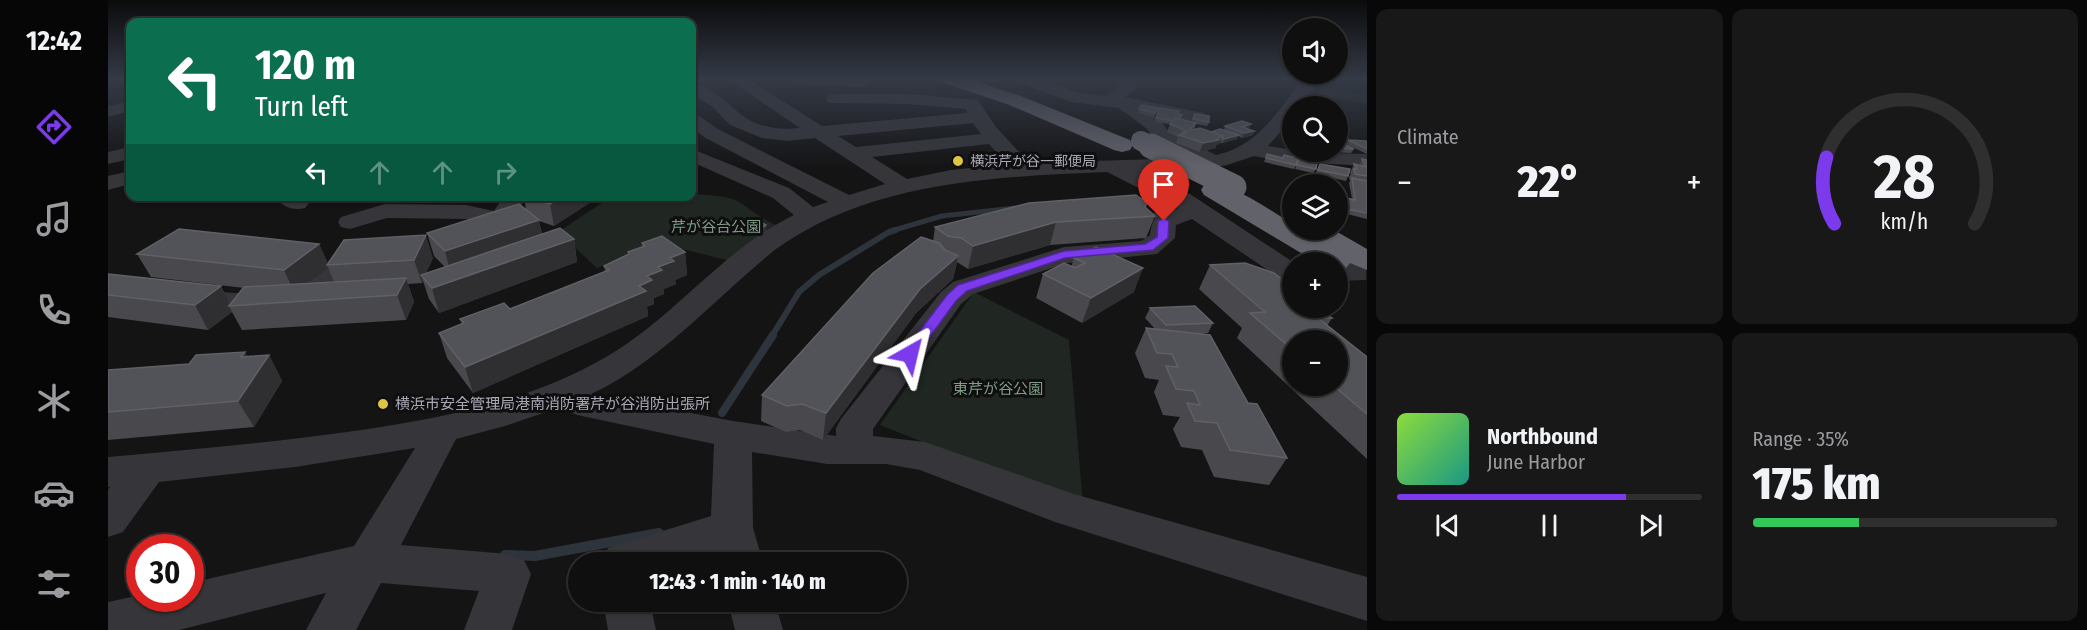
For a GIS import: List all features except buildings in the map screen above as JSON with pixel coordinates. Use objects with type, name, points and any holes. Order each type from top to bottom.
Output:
[{"type":"highway","points":[[1034,108],[1259,215],[1319,252]]},
{"type":"highway","points":[[1061,108],[1124,151]]},
{"type":"highway","points":[[1214,195],[1282,215]]},
{"type":"highway","points":[[1330,240],[1367,261]]},
{"type":"highway","points":[[1348,270],[1367,282]]},
{"type":"street","points":[[724,108],[737,121],[769,134],[978,117]]},
{"type":"street","points":[[783,108],[903,186]]},
{"type":"street","points":[[851,108],[880,126]]},
{"type":"street","points":[[974,108],[995,138],[1025,171]]},
{"type":"street","points":[[1131,108],[1174,144],[1212,161]]},
{"type":"street","points":[[1153,108],[1198,117]]},
{"type":"street","points":[[108,472],[264,458],[441,431],[516,411],[559,394],[617,365],[657,338],[754,254],[790,227],[812,218],[903,186],[965,176],[1025,171],[1124,151],[1212,161],[1252,149],[1269,136],[1290,108]]},
{"type":"street","points":[[696,122],[711,133],[848,204]]},
{"type":"street","points":[[855,153],[995,138]]},
{"type":"street","points":[[1252,149],[1279,155],[1367,160]]},
{"type":"street","points":[[1124,151],[1182,199],[1214,195]]},
{"type":"street","points":[[108,158],[126,154]]},
{"type":"street","points":[[698,161],[782,193],[812,218]]},
{"type":"street","points":[[108,183],[126,179]]},
{"type":"street","points":[[1214,195],[1282,262]]},
{"type":"street","points":[[856,450],[854,428],[951,298],[963,288],[1064,255],[1148,248],[1162,238],[1164,221],[1214,195]]},
{"type":"street","points":[[449,239],[491,226],[500,220],[513,201]]},
{"type":"street","points":[[350,222],[385,210],[466,212],[500,220]]},
{"type":"street","points":[[108,294],[251,303],[300,300],[354,255],[386,251]]},
{"type":"street","points":[[559,394],[577,403],[733,435],[827,450],[886,450],[925,456],[1070,510],[1367,599]]},
{"type":"street","points":[[330,630],[435,447],[441,431]]},
{"type":"street","points":[[690,552],[736,545],[733,435]]},
{"type":"street","points":[[108,520],[148,468]]},
{"type":"street","points":[[108,625],[376,551],[508,574],[488,630]]},
{"type":"street","points":[[629,612],[632,630]]},
{"type":"street","points":[[754,612],[759,630]]},
{"type":"green space","name":"芹が谷台公園","points":[[696,194],[733,199],[776,225],[757,237],[731,261],[670,246],[626,256],[597,268],[558,232],[605,201],[696,201]]},
{"type":"green space","name":"東芹が谷公園","points":[[974,292],[1069,340],[1083,505],[880,425]]},
{"type":"waterway","points":[[891,231],[942,216],[1015,208]]},
{"type":"waterway","points":[[1148,215],[1153,216],[1172,211]]},
{"type":"waterway","points":[[772,336],[799,292],[819,275],[889,232],[896,230]]},
{"type":"waterway","points":[[722,413],[773,335]]},
{"type":"waterway","points":[[505,555],[535,556],[659,533]]},
{"type":"tunnel","points":[[1348,267],[1367,266]]},
{"type":"place","name":"横浜芹が谷一郵便局","points":[[958,161]]},
{"type":"place","name":"横浜市安全管理局港南消防署芹が谷消防出張所","points":[[383,404]]},
{"type":"route","points":[[910,354],[951,298],[963,288],[1050,258],[1148,248],[1162,238],[1164,221]]}]
